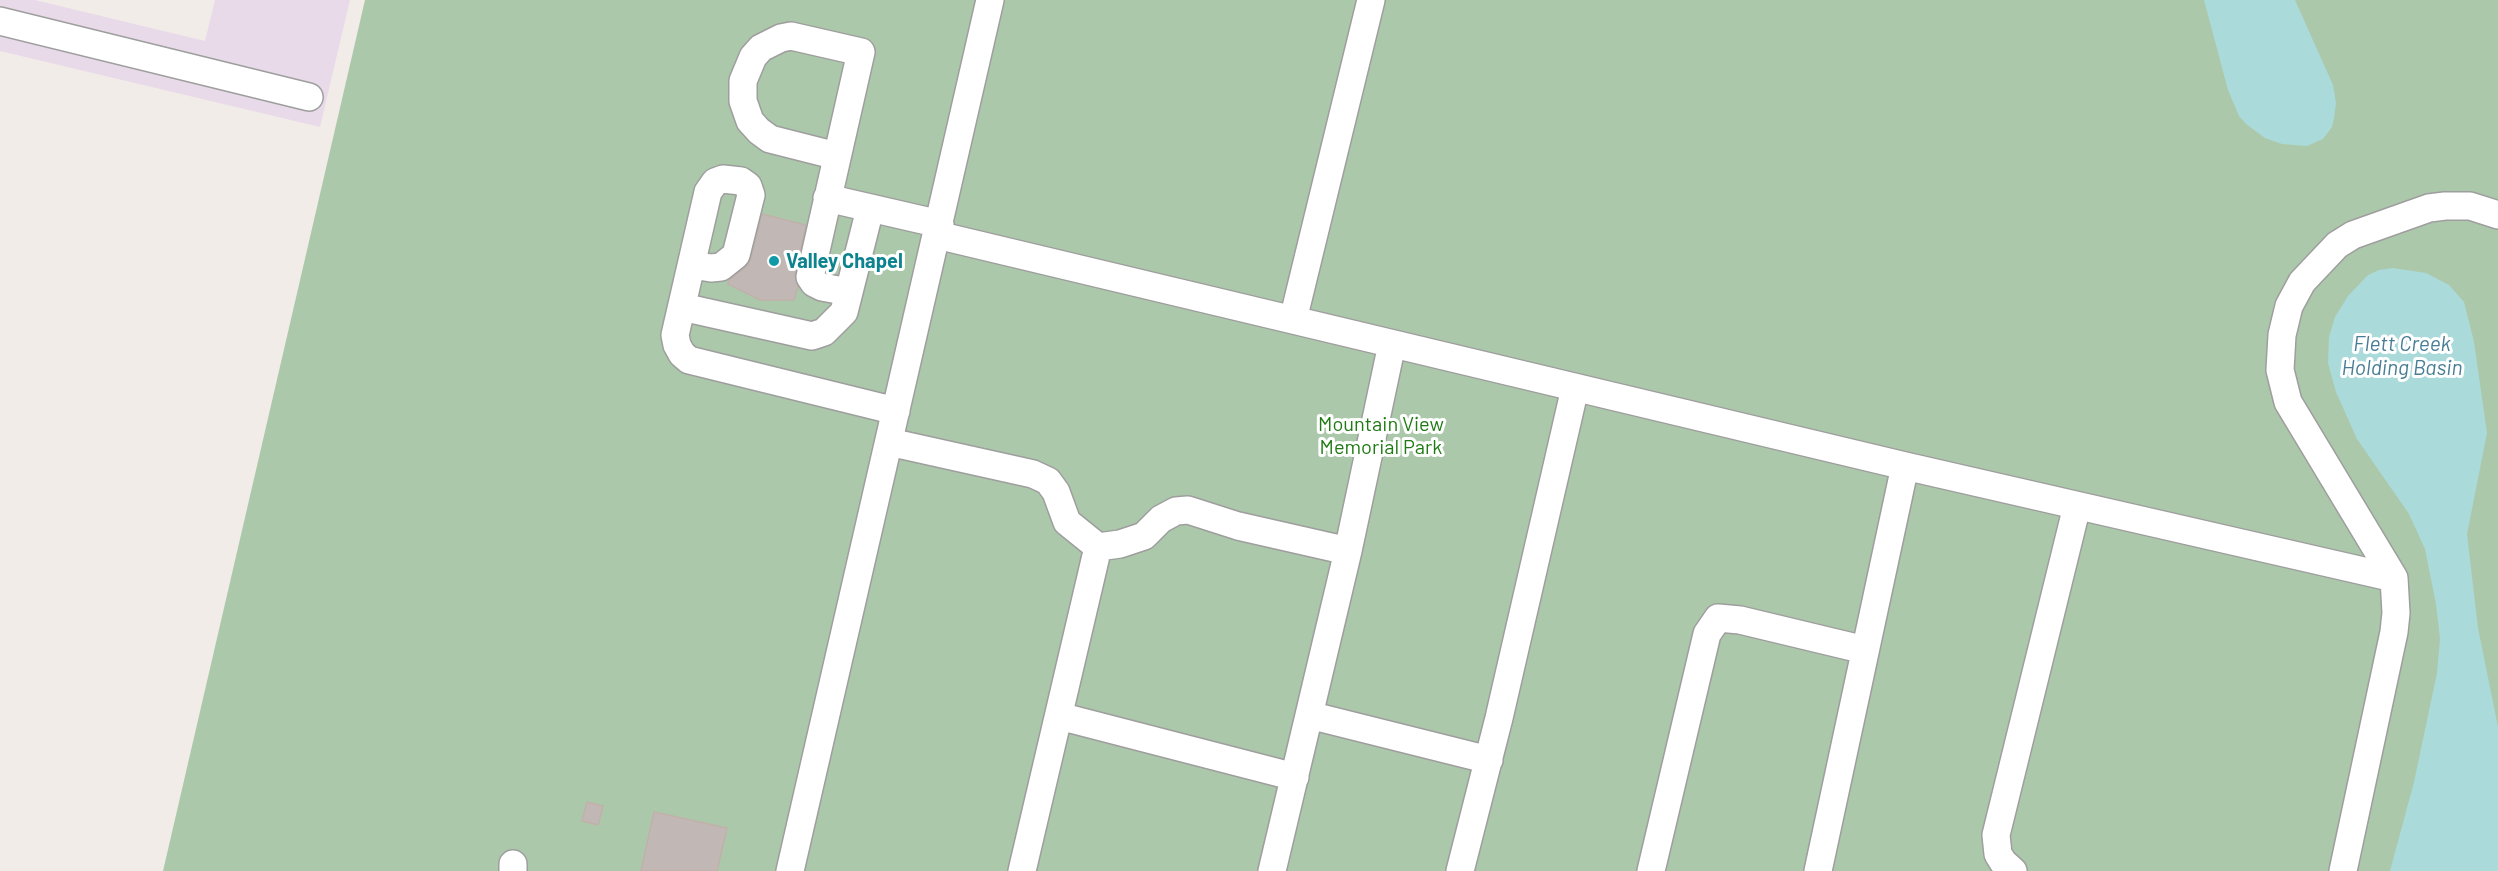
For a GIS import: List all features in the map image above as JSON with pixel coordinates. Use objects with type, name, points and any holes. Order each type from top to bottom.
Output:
[{"type":"lane","points":[[790,871],[990,0]]},
{"type":"lane","points":[[1293,320],[1371,0]]},
{"type":"lane","points":[[0,21],[309,97]]},
{"type":"lane","points":[[837,156],[770,139],[750,121],[743,101],[743,81],[753,57],[761,48],[790,36],[861,51],[810,277],[814,283],[822,287],[849,292]]},
{"type":"lane","points":[[827,198],[1293,320],[1905,466],[2394,578]]},
{"type":"lane","points":[[2343,871],[2394,632],[2396,613],[2394,578],[2288,402],[2280,370],[2282,335],[2289,306],[2302,282],[2337,244],[2353,235],[2429,208],[2470,206],[2498,215]]},
{"type":"lane","points":[[682,307],[812,336],[824,332],[835,324],[844,312],[870,209]]},
{"type":"lane","points":[[692,265],[675,335],[676,345],[689,360],[896,411]]},
{"type":"lane","points":[[1272,871],[1348,551],[1392,344]]},
{"type":"lane","points":[[1460,871],[1489,760],[1575,388]]},
{"type":"lane","points":[[889,442],[1033,474],[1048,481],[1056,492],[1067,522],[1098,547],[1120,544],[1144,536],[1161,519],[1176,511],[1188,510],[1238,526],[1348,551]]},
{"type":"lane","points":[[1818,871],[1905,466]]},
{"type":"lane","points":[[2013,871],[2002,862],[1998,854],[1996,835],[2077,506]]},
{"type":"lane","points":[[1022,871],[1098,547]]},
{"type":"lane","points":[[1651,871],[1707,633],[1718,618],[1740,620],[1865,650]]},
{"type":"lane","points":[[1309,715],[1489,760]]},
{"type":"lane","points":[[1059,716],[1294,777]]},
{"type":"shaded area","points":[[0,0],[35,0],[205,41],[215,0],[350,0],[320,127],[0,51]]},
{"type":"green space","name":"Mountain View Memorial Park","points":[[365,0],[2498,0],[2498,871],[163,871]]},
{"type":"water","points":[[2204,0],[2295,0],[2333,85],[2336,103],[2334,118],[2332,127],[2323,139],[2307,146],[2282,144],[2265,138],[2239,116],[2228,90]]},
{"type":"water","name":"Flett Creek Holding Basin","points":[[2393,268],[2426,273],[2449,285],[2464,302],[2474,342],[2487,433],[2467,534],[2478,628],[2498,727],[2498,871],[2390,871],[2414,782],[2437,673],[2440,639],[2436,604],[2425,549],[2409,514],[2357,439],[2336,392],[2328,363],[2329,337],[2335,317],[2348,296],[2368,275],[2379,270]]},
{"type":"building","name":"Valley Chapel","points":[[762,214],[806,225],[795,274],[798,287],[794,300],[760,300],[728,284],[729,280],[746,267],[751,259]]},
{"type":"building","points":[[587,802],[603,806],[598,825],[582,821]]},
{"type":"building","points":[[654,812],[727,828],[717,871],[641,871]]},
{"type":"place","name":"Valley Chapel","points":[[774,261]]}]
